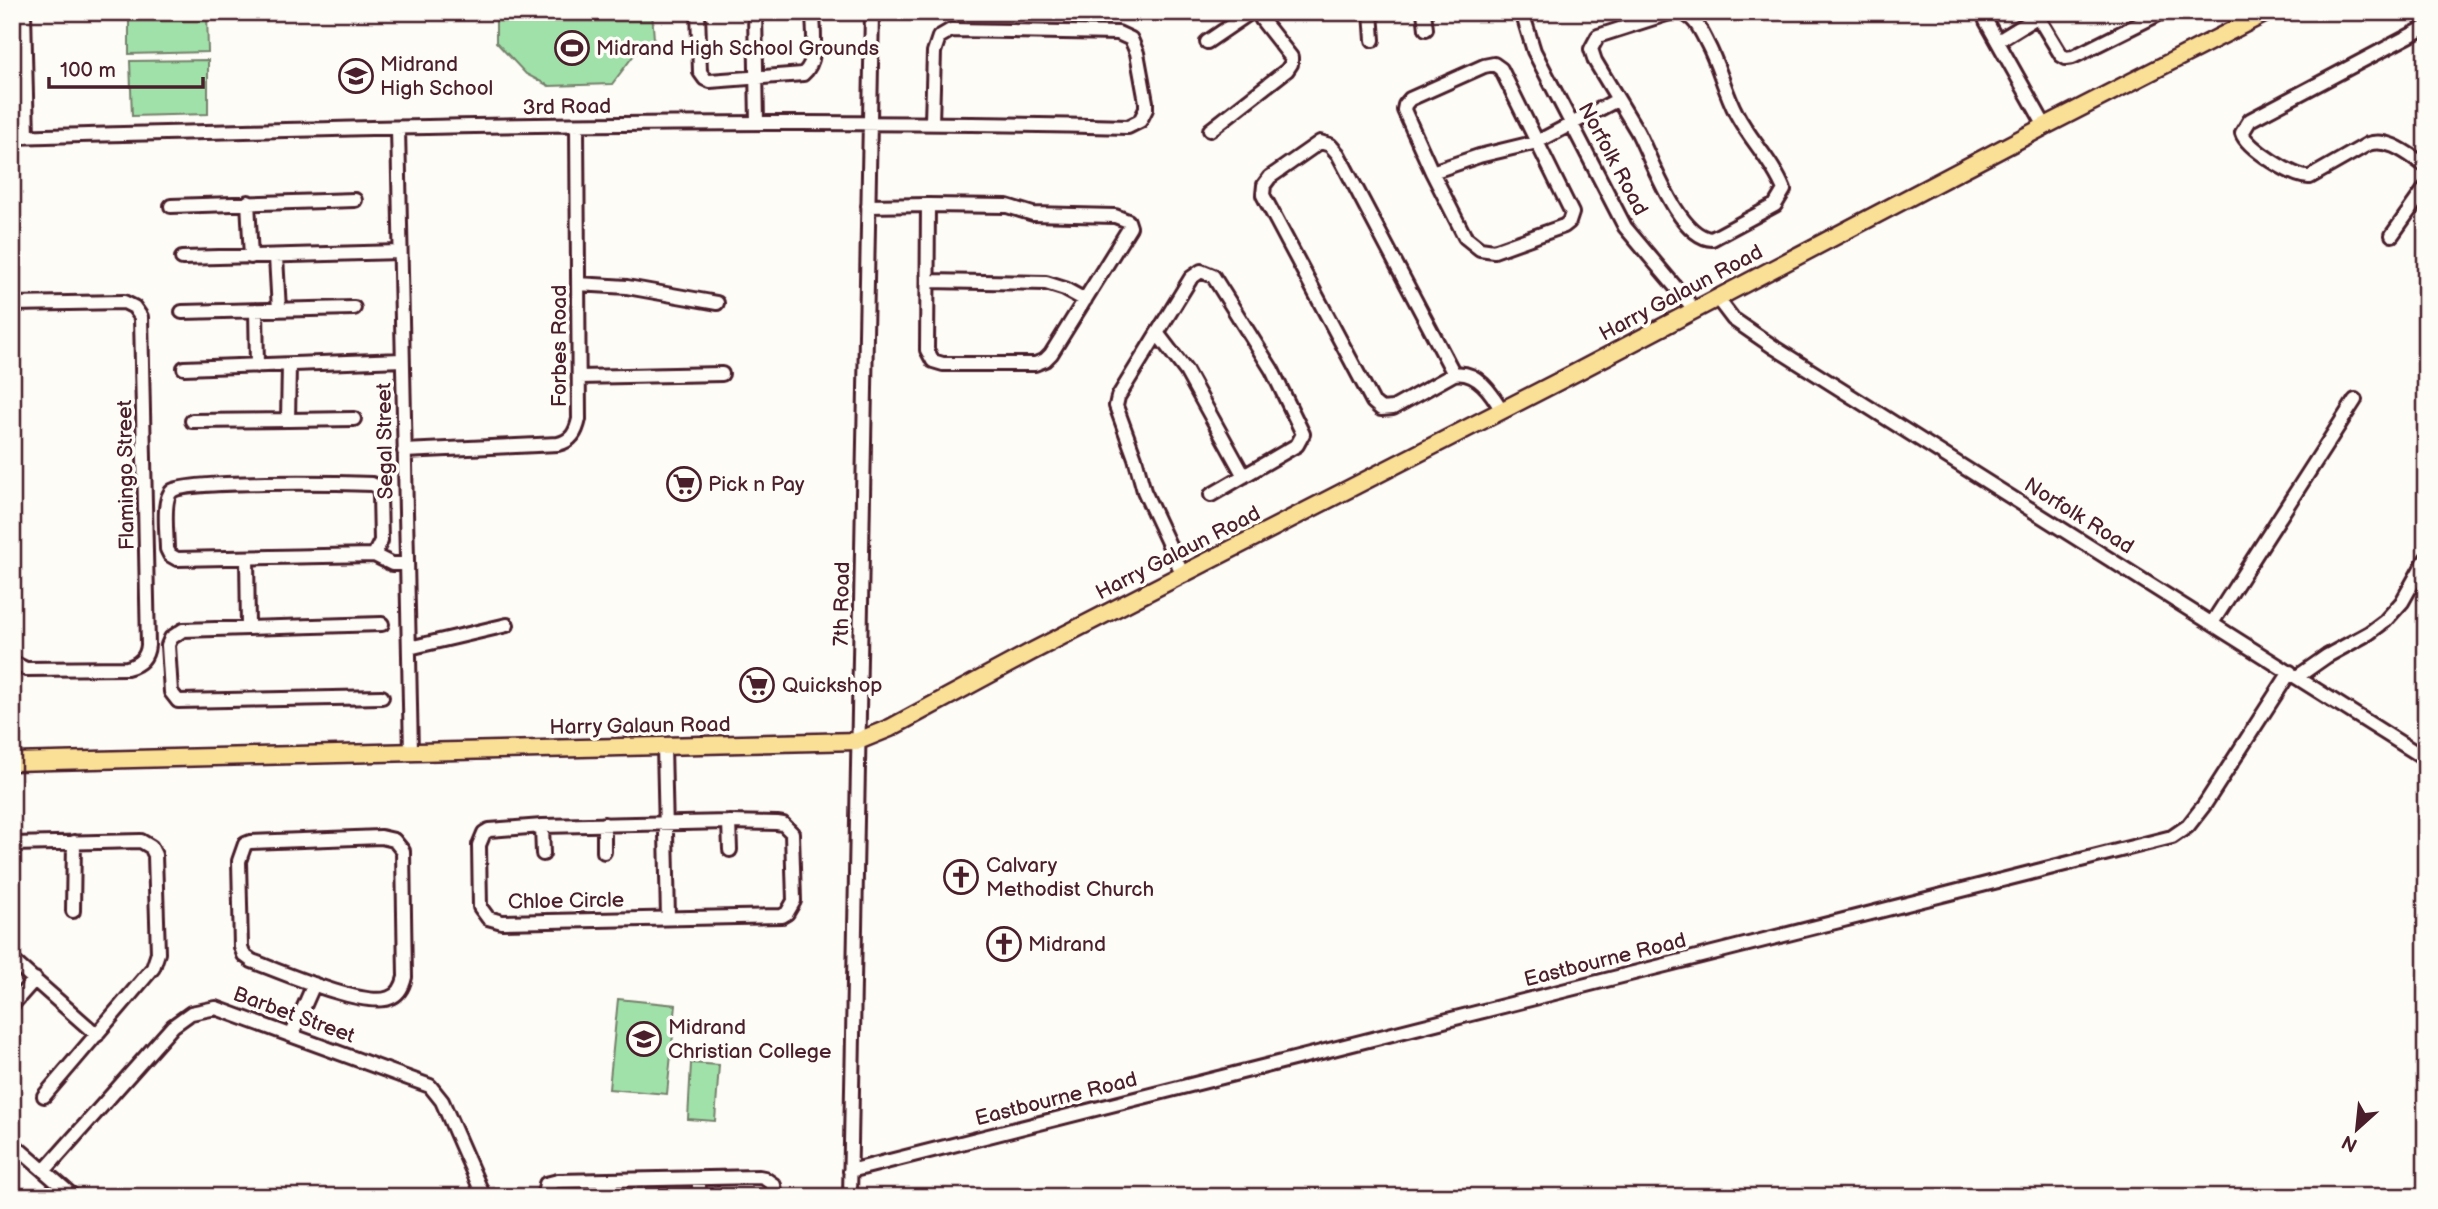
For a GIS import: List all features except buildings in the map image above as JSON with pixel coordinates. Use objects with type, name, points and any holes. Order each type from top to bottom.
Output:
[{"type":"main road","name":"Harry Galaun Road","points":[[12,762],[858,741],[890,728],[1031,652],[1502,411],[2268,12]]},
{"type":"street","points":[[24,12],[27,137]]},
{"type":"street","points":[[698,12],[700,72],[710,81],[797,76],[807,71],[812,60],[813,12]]},
{"type":"street","points":[[755,12],[757,123]]},
{"type":"street","name":"7th Road","points":[[850,1197],[872,12]]},
{"type":"street","points":[[1207,42],[1251,12]]},
{"type":"street","points":[[1210,130],[1287,70],[1291,64],[1291,57],[1262,20],[1259,12]]},
{"type":"street","points":[[1371,12],[1373,40]]},
{"type":"street","points":[[1424,12],[1426,29]]},
{"type":"street","name":"Norfolk Road","points":[[1522,12],[1534,51],[1625,227],[1694,309]]},
{"type":"street","points":[[1673,12],[1602,34],[1594,39],[1591,49],[1595,61],[1637,132],[1666,195],[1700,236],[1712,239],[1770,208],[1780,200],[1784,190],[1736,113],[1709,46],[1695,21],[1679,12]]},
{"type":"street","points":[[1998,41],[2036,14],[2062,57],[2069,58],[2163,12]]},
{"type":"street","points":[[1986,21],[2045,126]]},
{"type":"street","points":[[2426,27],[2250,120],[2242,133],[2246,142],[2301,177],[2310,177],[2368,144],[2377,142],[2393,145],[2426,166]]},
{"type":"street","name":"3rd Road","points":[[12,137],[757,123],[932,122],[1128,127],[1140,121],[1146,109],[1137,52],[1130,39],[1118,33],[951,30],[939,37],[934,52],[932,122]]},
{"type":"street","points":[[1489,65],[1500,67],[1537,142],[1572,210],[1571,219],[1564,226],[1494,251],[1480,248],[1465,237],[1404,115],[1405,105],[1410,99],[1489,65]]},
{"type":"street","points":[[1432,172],[1479,156],[1537,142],[1617,100]]},
{"type":"street","name":"Forbes Road","points":[[404,451],[565,442],[575,433],[578,426],[579,377],[577,126]]},
{"type":"street","name":"Segal Street","points":[[398,128],[411,752]]},
{"type":"street","points":[[1454,374],[1338,153],[1324,142],[1316,143],[1270,177],[1264,185],[1263,195],[1373,402],[1381,409],[1393,408],[1454,374],[1465,374],[1481,383],[1502,411]]},
{"type":"street","points":[[2392,235],[2426,187]]},
{"type":"street","points":[[171,206],[355,200]]},
{"type":"street","points":[[248,202],[251,257]]},
{"type":"street","points":[[868,206],[928,205],[1007,206],[1033,214],[1115,216],[1130,224],[1129,231],[1051,354],[1040,363],[943,364],[933,361],[927,350],[928,205]]},
{"type":"street","points":[[182,258],[400,252]]},
{"type":"street","points":[[276,257],[279,310]]},
{"type":"street","points":[[1183,575],[1146,495],[1115,406],[1118,397],[1196,273],[1206,271],[1213,276],[1272,370],[1303,434],[1297,445],[1211,495]]},
{"type":"street","points":[[928,281],[1045,283],[1065,289],[1085,300]]},
{"type":"street","points":[[578,284],[627,287],[717,303]]},
{"type":"street","name":"Norfolk Road","points":[[1717,298],[1739,324],[2426,759]]},
{"type":"street","name":"Flamingo Street","points":[[12,304],[118,302],[134,307],[141,317],[148,645],[147,653],[139,664],[127,668],[26,669],[12,662]]},
{"type":"street","points":[[182,312],[354,308]]},
{"type":"street","points":[[256,310],[257,366]]},
{"type":"street","points":[[1157,333],[1186,371],[1244,476]]},
{"type":"street","points":[[184,368],[402,360]]},
{"type":"street","points":[[288,420],[289,365]]},
{"type":"street","points":[[579,377],[722,374]]},
{"type":"street","points":[[2213,623],[2355,400]]},
{"type":"street","points":[[192,421],[354,419]]},
{"type":"street","points":[[374,555],[381,541],[380,494],[378,487],[372,484],[184,487],[169,494],[166,500],[167,549],[170,555],[182,559],[374,555],[393,564],[407,564]]},
{"type":"street","points":[[247,558],[248,626]]},
{"type":"street","points":[[2294,675],[2369,633],[2385,621],[2402,602],[2426,559]]},
{"type":"street","points":[[382,624],[183,629],[174,634],[168,645],[171,692],[174,699],[182,701],[382,697]]},
{"type":"street","points":[[409,648],[507,625]]},
{"type":"street","name":"Eastbourne Road","points":[[850,1171],[2172,838],[2188,827],[2206,804],[2294,675]]},
{"type":"street","points":[[664,747],[668,917]]},
{"type":"street","points":[[730,822],[730,850]]},
{"type":"street","points":[[604,824],[604,852]]},
{"type":"street","name":"Chloe Circle","points":[[667,824],[783,824],[792,832],[794,893],[791,908],[782,916],[502,922],[488,918],[483,913],[480,900],[479,845],[484,833],[498,828],[667,824]]},
{"type":"street","points":[[542,826],[543,854]]},
{"type":"street","points":[[381,837],[394,840],[403,851],[405,977],[401,989],[391,998],[375,1000],[314,984],[252,961],[244,955],[241,947],[239,861],[242,849],[250,842],[381,837]]},
{"type":"street","points":[[73,911],[74,842]]},
{"type":"street","points":[[12,844],[141,842],[151,847],[155,855],[156,961],[148,976],[44,1096]]},
{"type":"street","points":[[12,960],[97,1035]]},
{"type":"street","points":[[12,1004],[34,979]]},
{"type":"street","points":[[292,1034],[314,984]]},
{"type":"street","name":"Barbet Street","points":[[44,1171],[173,1026],[191,1013],[208,1008],[225,1010],[292,1034],[422,1082],[435,1090],[484,1197]]},
{"type":"street","points":[[12,1143],[74,1197]]},
{"type":"street","points":[[543,1197],[546,1184],[558,1181],[699,1178],[764,1178],[774,1185],[775,1197]]},
{"type":"street","points":[[699,1178],[699,1197]]},
{"type":"green space","points":[[129,12],[207,12],[208,52],[129,54]]},
{"type":"green space","name":"Midrand High School Grounds","points":[[496,12],[652,12],[654,39],[634,55],[612,84],[549,86],[526,74],[496,42]]},
{"type":"green space","points":[[208,60],[208,114],[132,116],[130,61]]},
{"type":"green space","points":[[618,999],[676,1005],[667,1094],[609,1089]]},
{"type":"green space","points":[[691,1063],[719,1065],[715,1121],[688,1119]]},
{"type":"place","name":"Midrand High School Grounds","points":[[572,48]]},
{"type":"place","name":"Midrand High School","points":[[356,76]]},
{"type":"place","name":"Pick n Pay","points":[[684,484]]},
{"type":"place","name":"Quickshop","points":[[757,685]]},
{"type":"place","name":"Calvary Methodist Church","points":[[961,877]]},
{"type":"place","name":"Midrand","points":[[1004,944]]},
{"type":"place","name":"Midrand Christian College","points":[[644,1039]]}]
